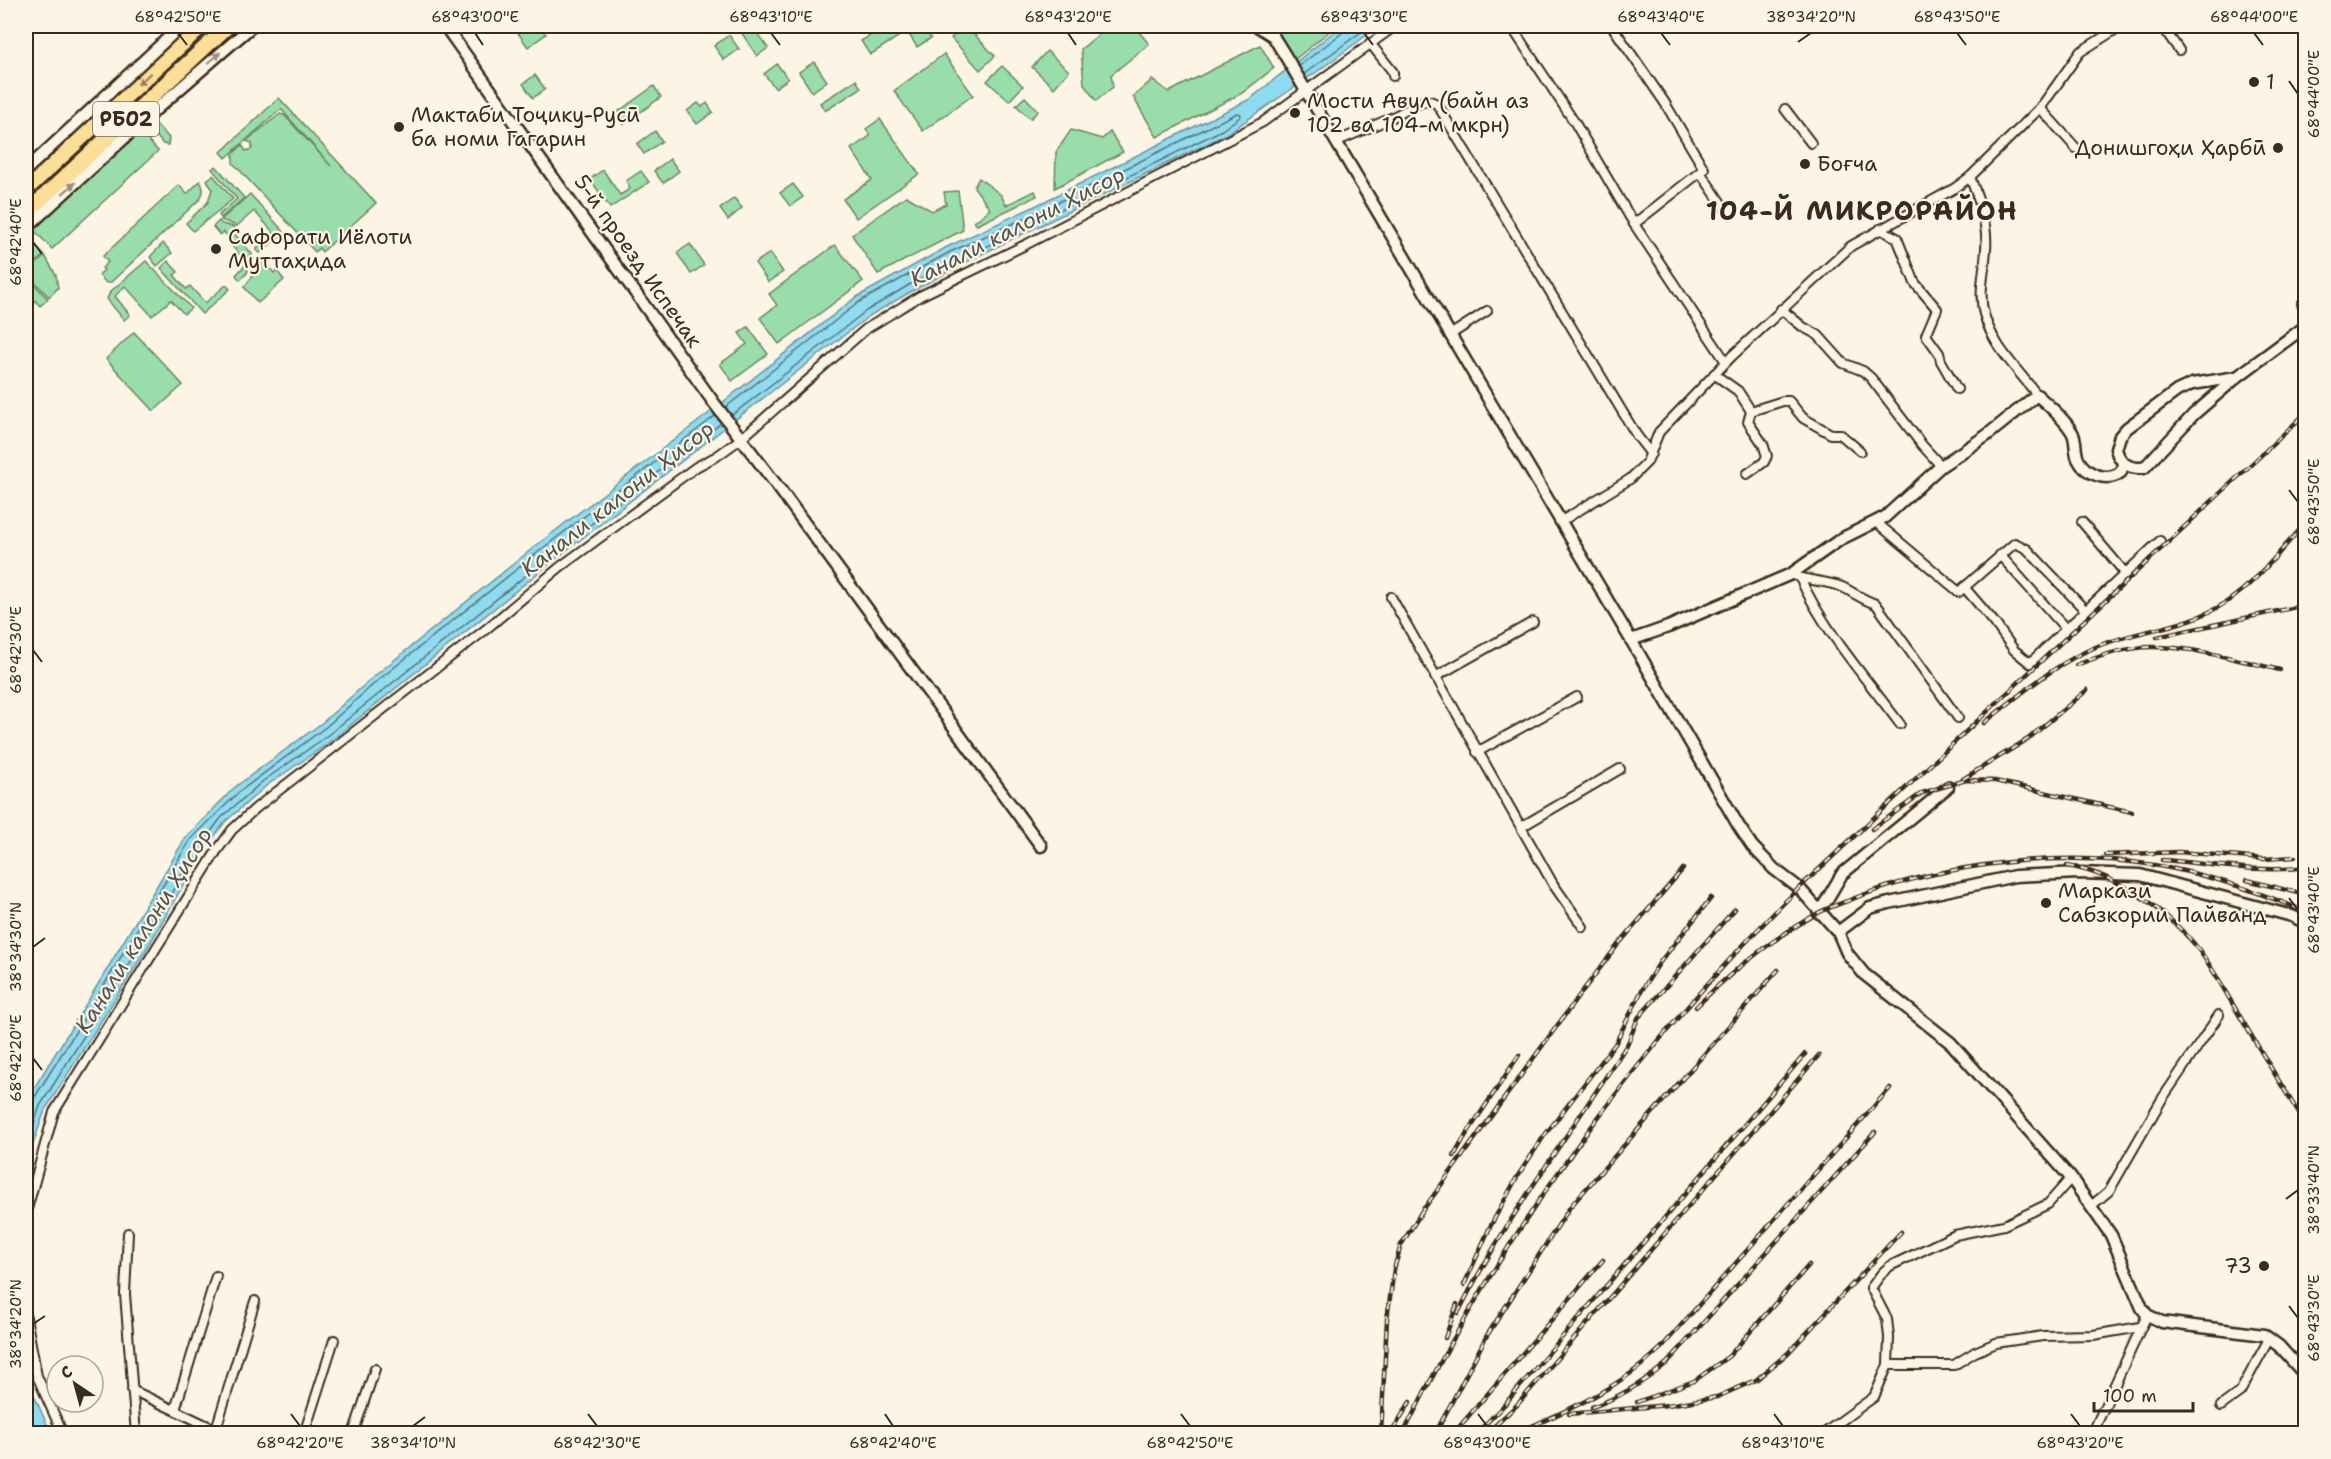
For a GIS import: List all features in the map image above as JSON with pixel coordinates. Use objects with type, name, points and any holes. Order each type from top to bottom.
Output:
[{"type":"highway","name":"РБ02","points":[[26,190],[202,26]]},
{"type":"highway","name":"РБ02","points":[[26,213],[230,26]]},
{"type":"street","points":[[26,170],[181,26]]},
{"type":"street","points":[[26,228],[147,117],[252,26]]},
{"type":"street","name":"5-й проезд Испечак","points":[[445,26],[714,403],[1041,846]]},
{"type":"street","points":[[1257,26],[1273,36],[1286,57],[1752,846],[1774,869],[1798,888],[1838,932],[1847,953],[1864,974],[1951,1043],[2071,1178],[2111,1235],[2135,1294],[2147,1316],[2162,1322],[2264,1335],[2279,1346],[2306,1376]]},
{"type":"street","points":[[26,1212],[54,1112],[216,852],[232,830],[256,808],[485,630],[560,567],[696,467],[717,456],[866,329],[911,301],[1241,134],[1306,92],[1395,26]]},
{"type":"street","points":[[1511,26],[1575,123],[1634,224],[1726,362]]},
{"type":"street","points":[[1612,26],[1665,103],[1704,169],[1634,224]]},
{"type":"street","points":[[1560,522],[1630,479],[1647,462],[1659,432],[1781,309],[1851,246],[1955,188],[1970,177],[2040,108],[2080,52],[2121,26]]},
{"type":"street","points":[[2162,26],[2179,51]]},
{"type":"street","points":[[1371,43],[1393,72],[1393,76]]},
{"type":"street","points":[[1335,142],[1422,102],[1430,101],[1437,104],[1562,315],[1636,436],[1651,454]]},
{"type":"street","points":[[2040,108],[2076,148]]},
{"type":"street","points":[[1785,109],[1811,143]]},
{"type":"street","points":[[1700,172],[1723,207]]},
{"type":"street","points":[[1970,177],[1986,227],[1981,295],[1983,311],[2001,352],[2037,395],[2066,423],[2074,435],[2077,458],[2086,469],[2097,476],[2107,477],[2121,472],[2123,464]]},
{"type":"street","points":[[1880,229],[1897,238],[1915,284],[1937,309],[1926,335],[1940,352],[1941,362],[1957,389]]},
{"type":"street","points":[[1781,309],[1803,327],[1818,335],[1842,363],[1863,371],[1871,378],[1941,466]]},
{"type":"street","points":[[1450,335],[1487,311]]},
{"type":"street","points":[[2237,378],[2192,384],[2177,391],[2135,422],[2120,436],[2117,444],[2116,449],[2123,464],[2133,469],[2144,468],[2194,414],[2306,326]]},
{"type":"street","points":[[1714,375],[1738,391],[1751,411],[1748,422],[1763,444],[1767,456],[1764,462],[1747,474]]},
{"type":"street","points":[[1631,640],[1796,576],[1841,539],[1885,517],[1941,466],[1986,436],[2037,395]]},
{"type":"street","points":[[1751,411],[1789,401],[1803,418],[1831,434],[1840,434],[1860,451]]},
{"type":"street","points":[[1876,522],[1959,592],[2015,543],[2027,549],[2085,610]]},
{"type":"street","points":[[2082,522],[2126,574]]},
{"type":"street","points":[[1964,587],[2014,650],[2030,663],[2160,541]]},
{"type":"street","points":[[2000,555],[2066,629]]},
{"type":"street","points":[[1796,576],[1841,587],[1857,597],[1876,604],[1958,718]]},
{"type":"street","points":[[1796,576],[1835,638],[1900,724]]},
{"type":"street","points":[[1391,597],[1553,884],[1583,927]]},
{"type":"street","points":[[1435,677],[1533,621]]},
{"type":"street","points":[[1477,752],[1577,697]]},
{"type":"street","points":[[1521,826],[1620,770]]},
{"type":"street","points":[[1819,913],[1842,874],[1948,787]]},
{"type":"street","points":[[1838,932],[1870,908],[1889,903],[2015,876],[2079,873],[2140,875],[2292,916],[2306,922]]},
{"type":"street","points":[[2091,1206],[2109,1191],[2162,1099],[2219,1016]]},
{"type":"street","points":[[1823,1434],[1874,1397],[1888,1365],[1887,1319],[1871,1288],[1882,1272],[1955,1235],[2004,1225],[2048,1204],[2071,1178]]},
{"type":"street","points":[[128,1233],[124,1294],[136,1434]]},
{"type":"street","points":[[175,1410],[216,1276]]},
{"type":"street","points":[[216,1429],[255,1301]]},
{"type":"street","points":[[2092,1434],[2147,1316]]},
{"type":"street","points":[[26,1317],[37,1376],[63,1434]]},
{"type":"street","points":[[1888,1365],[1954,1365],[1996,1343],[2043,1336],[2093,1335],[2140,1327]]},
{"type":"street","points":[[2221,1406],[2240,1392],[2269,1338]]},
{"type":"street","points":[[304,1434],[334,1340]]},
{"type":"street","points":[[353,1434],[375,1369]]},
{"type":"street","points":[[132,1390],[225,1434]]},
{"type":"green space","points":[[513,26],[539,26],[546,34],[528,47]]},
{"type":"green space","points":[[752,26],[768,48],[757,56],[741,32]]},
{"type":"green space","points":[[886,26],[923,26],[931,38],[917,47],[907,31],[870,55],[861,41]]},
{"type":"green space","points":[[966,26],[995,56],[980,70],[951,38]]},
{"type":"green space","points":[[1109,26],[1134,26],[1149,44],[1111,75],[1113,87],[1096,101],[1084,84],[1081,49]]},
{"type":"green space","points":[[1267,26],[1336,26],[1294,60],[1277,32]]},
{"type":"green space","points":[[729,35],[739,49],[724,60],[714,46]]},
{"type":"green space","points":[[1260,45],[1274,68],[1242,93],[1157,137],[1133,97],[1152,80],[1169,92]]},
{"type":"green space","points":[[1047,51],[1069,71],[1054,88],[1032,67]]},
{"type":"green space","points":[[944,54],[973,95],[923,131],[894,91]]},
{"type":"green space","points":[[814,62],[827,81],[812,92],[799,72]]},
{"type":"green space","points":[[777,64],[788,79],[775,88],[764,74]]},
{"type":"green space","points":[[1002,66],[1023,86],[1009,101],[987,81]]},
{"type":"green space","points":[[535,75],[545,89],[533,98],[523,84]]},
{"type":"green space","points":[[856,80],[861,88],[825,111],[820,103]]},
{"type":"green space","points":[[654,86],[661,97],[623,125],[615,114]]},
{"type":"green space","points":[[1025,97],[1038,111],[1030,119],[1016,105]]},
{"type":"green space","points":[[279,98],[376,203],[322,252],[319,248],[315,252],[233,163],[233,154],[242,145],[246,151],[252,149],[252,143],[246,141],[280,114],[284,115],[331,166],[281,109],[226,158],[221,152]]},
{"type":"green space","points":[[698,103],[702,107],[707,103],[713,112],[697,124],[687,111]]},
{"type":"green space","points":[[151,119],[169,138],[168,145],[163,144],[147,125]]},
{"type":"green space","points":[[880,119],[919,174],[856,218],[843,199],[872,180],[851,149],[870,136],[866,129]]},
{"type":"green space","points":[[136,127],[158,151],[52,249],[29,225]]},
{"type":"green space","points":[[1071,130],[1102,139],[1110,132],[1123,152],[1055,188],[1056,152]]},
{"type":"green space","points":[[655,131],[662,141],[644,154],[637,144]]},
{"type":"green space","points":[[670,159],[679,171],[663,183],[654,171]]},
{"type":"green space","points":[[216,166],[244,198],[221,218],[219,215],[237,199],[212,169]]},
{"type":"green space","points":[[603,170],[620,195],[630,189],[626,181],[641,171],[649,182],[610,208],[590,179]]},
{"type":"green space","points":[[213,175],[233,199],[193,231],[186,223],[208,202],[212,189],[207,180]]},
{"type":"green space","points":[[979,178],[1001,195],[1006,205],[1035,191],[1037,196],[977,225],[974,222],[990,209],[974,187]]},
{"type":"green space","points":[[200,181],[203,190],[200,199],[111,282],[106,283],[99,275],[108,262],[103,256],[179,185],[187,194]]},
{"type":"green space","points":[[793,184],[803,197],[790,206],[780,193]]},
{"type":"green space","points":[[958,191],[963,230],[878,274],[852,235],[906,196],[932,211],[946,204],[944,192]]},
{"type":"green space","points":[[250,194],[284,232],[260,253],[256,249],[274,233],[254,211],[237,226],[221,220]]},
{"type":"green space","points":[[734,198],[742,208],[728,220],[720,209]]},
{"type":"green space","points":[[219,221],[235,227],[232,231],[252,254],[247,273],[240,280],[236,275],[247,263],[229,243],[231,240],[224,232],[220,235],[213,227]]},
{"type":"green space","points":[[26,235],[44,255],[26,271]]},
{"type":"green space","points":[[163,243],[172,253],[157,266],[150,257]]},
{"type":"green space","points":[[690,244],[704,265],[691,274],[677,253]]},
{"type":"green space","points":[[835,245],[863,281],[779,344],[760,318],[777,305],[769,294]]},
{"type":"green space","points":[[770,253],[783,272],[768,282],[755,263]]},
{"type":"green space","points":[[45,256],[56,275],[58,288],[49,297],[26,273]]},
{"type":"green space","points":[[260,257],[274,273],[277,271],[284,280],[258,303],[244,287],[255,273]]},
{"type":"green space","points":[[146,261],[191,308],[184,314],[171,300],[152,316],[125,286],[115,296],[130,315],[124,320],[107,299],[110,292]]},
{"type":"green space","points":[[168,261],[178,272],[174,275],[186,289],[190,286],[205,303],[226,285],[230,289],[202,314],[161,268]]},
{"type":"green space","points":[[26,275],[48,299],[40,306],[26,291]]},
{"type":"green space","points":[[748,327],[768,354],[732,381],[720,364],[747,344],[739,333]]},
{"type":"green space","points":[[134,332],[183,385],[154,411],[106,359]]},
{"type":"water","name":"Канали калони Ҳисор","points":[[1341,26],[1379,26],[1225,135],[974,258],[869,316],[549,564],[327,744],[266,786],[225,822],[199,857],[149,945],[45,1110],[26,1164],[26,1101],[186,837],[235,787],[323,722],[372,678],[538,544],[855,298],[947,247],[1031,208],[1250,99]]},
{"type":"water","points":[[26,1378],[51,1433],[29,1433],[26,1427]]},
{"type":"railway","points":[[1403,1434],[1484,1286],[1530,1214],[1578,1144],[1683,1012],[1799,888],[2306,413]]},
{"type":"railway","points":[[1984,723],[2038,680],[2082,653],[2114,640],[2198,617],[2228,601],[2259,574],[2306,523]]},
{"type":"railway","points":[[2157,637],[2301,606]]},
{"type":"railway","points":[[2076,665],[2123,650],[2152,647],[2201,652],[2280,670]]},
{"type":"railway","points":[[1963,779],[2028,739],[2087,690]]},
{"type":"railway","points":[[1872,829],[1922,793],[1966,780],[1995,781],[2132,812]]},
{"type":"railway","points":[[2105,855],[2179,852],[2264,859],[2295,857]]},
{"type":"railway","points":[[1696,1007],[1754,956],[1785,933],[1828,908],[1930,875],[2005,862],[2081,859],[2154,865],[2232,884],[2306,912]]},
{"type":"railway","points":[[2162,860],[2252,869],[2306,867]]},
{"type":"railway","points":[[2067,866],[2101,876],[2134,892],[2164,914],[2190,939],[2214,972],[2306,1125]]},
{"type":"railway","points":[[1420,1214],[1578,997],[1617,946],[1683,869]]},
{"type":"railway","points":[[2247,880],[2306,895]]},
{"type":"railway","points":[[1464,1285],[1490,1227],[1517,1177],[1544,1136],[1615,1044],[1642,990],[1660,962],[1711,898]]},
{"type":"railway","points":[[1458,1313],[1518,1209],[1628,1043],[1638,1018],[1735,909]]},
{"type":"railway","points":[[1435,1434],[1486,1337],[1570,1207],[1778,970]]},
{"type":"railway","points":[[1476,1434],[1504,1405],[1805,1054]]},
{"type":"railway","points":[[1454,1156],[1519,1055]]},
{"type":"railway","points":[[1486,1434],[1517,1405],[1819,1055]]},
{"type":"railway","points":[[1523,1430],[1578,1405],[1613,1385],[1646,1362],[1661,1348],[1890,1088]]},
{"type":"railway","points":[[1592,1407],[1632,1388],[1667,1363],[1875,1132]]},
{"type":"railway","points":[[1381,1434],[1387,1319],[1394,1269],[1401,1245],[1424,1208]]},
{"type":"railway","points":[[1569,1414],[1668,1405],[1717,1397],[1756,1380],[1788,1353],[1901,1232]]},
{"type":"railway","points":[[1453,1434],[1603,1260]]},
{"type":"railway","points":[[1637,1402],[1694,1381],[1729,1356],[1809,1265]]},
{"type":"railway","points":[[1445,1338],[1457,1304]]},
{"type":"railway","points":[[1393,1430],[1410,1402]]},
{"type":"place","name":"1","points":[[2254,82]]},
{"type":"place","name":"Мости Авул (байн аз 102 ва 104-м мкрн)","points":[[1295,113]]},
{"type":"place","name":"Мактаби Тоҷику-Русӣ ба номи Гагарин","points":[[399,127]]},
{"type":"place","name":"Донишгоҳи Ҳарбӣ","points":[[2278,148]]},
{"type":"place","name":"Боғча","points":[[1805,164]]},
{"type":"place","name":"Сафорати Иёлоти Муттаҳида","points":[[216,249]]},
{"type":"place","name":"Маркази Сабзкории Пайванд","points":[[2046,903]]},
{"type":"place","name":"73","points":[[2264,1266]]},
{"type":"district","name":"104-Й МИКРОРАЙОН","points":[[1862,211]]}]
